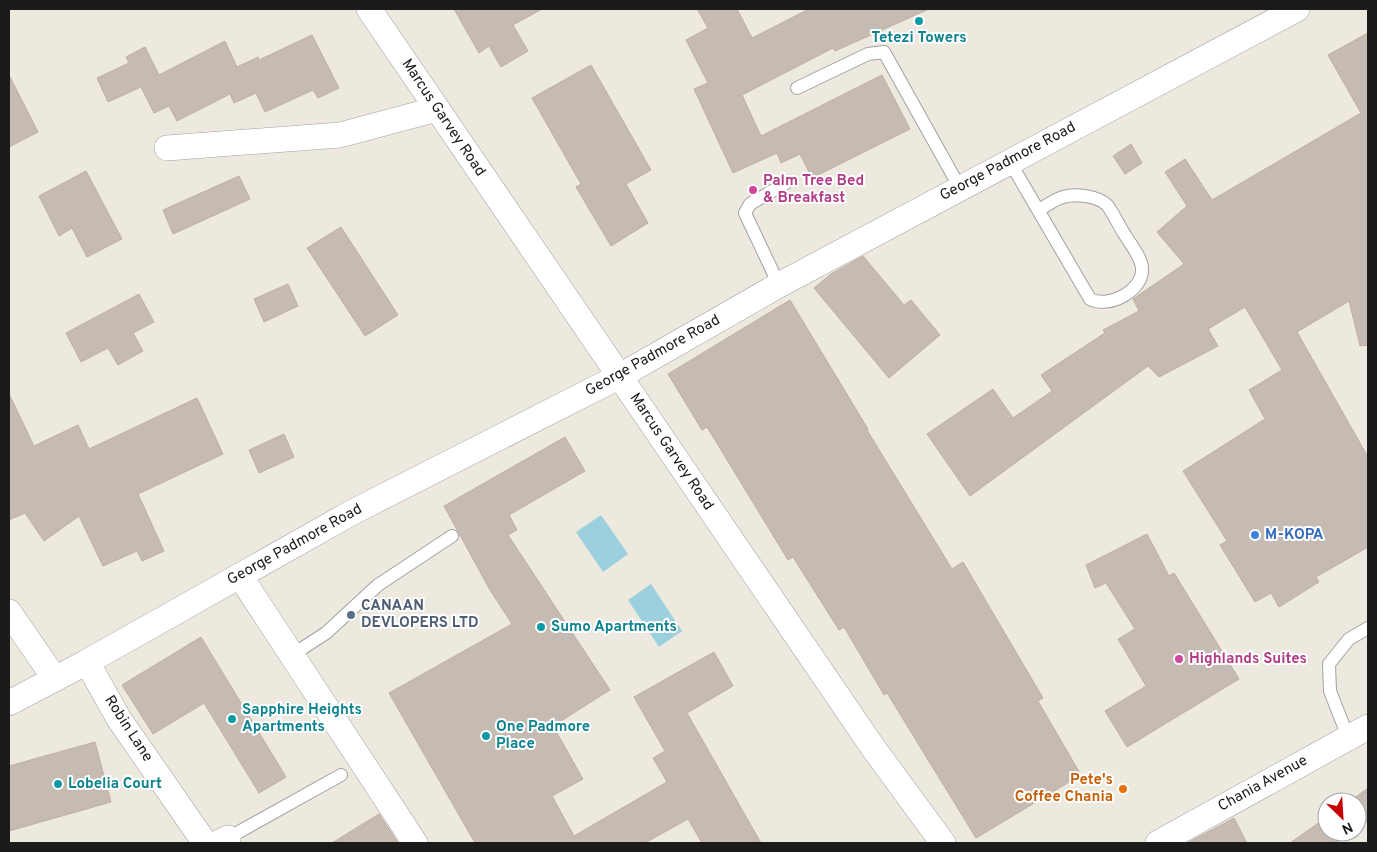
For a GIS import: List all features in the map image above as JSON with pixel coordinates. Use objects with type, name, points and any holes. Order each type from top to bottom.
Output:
[{"type":"street","name":"Marcus Garvey Road","points":[[369,9],[874,749],[944,843]]},
{"type":"street","name":"George Padmore Road","points":[[9,703],[88,662],[351,513],[620,376],[779,285],[1297,9]]},
{"type":"street","points":[[167,148],[340,135],[436,109]]},
{"type":"street","points":[[240,576],[415,843]]},
{"type":"street","points":[[9,612],[55,679]]},
{"type":"street","name":"Robin Lane","points":[[88,662],[119,719],[221,842]]},
{"type":"street","name":"Chania Avenue","points":[[1158,843],[1358,732]]},
{"type":"lane","points":[[797,88],[868,54],[884,52],[960,188]]},
{"type":"lane","points":[[1010,162],[1090,299],[1099,304],[1110,302],[1137,285],[1142,276],[1142,267],[1137,253],[1106,204],[1093,197],[1063,196],[1039,210]]},
{"type":"lane","points":[[779,285],[745,213],[750,204],[786,183]]},
{"type":"lane","points":[[292,655],[333,626],[378,585],[452,536]]},
{"type":"lane","points":[[1358,732],[1330,691],[1328,664],[1348,639],[1368,628]]},
{"type":"lane","points":[[221,842],[341,775]]},
{"type":"water","points":[[601,515],[628,554],[603,572],[576,532]]},
{"type":"water","points":[[651,584],[682,631],[659,647],[628,600]]},
{"type":"building","points":[[454,9],[542,9],[513,25],[528,51],[501,67],[489,46],[479,53]]},
{"type":"building","points":[[697,9],[737,9],[752,38],[809,9],[929,9],[835,51],[833,48],[742,95],[761,136],[882,75],[910,129],[812,178],[800,154],[781,163],[777,153],[733,173],[694,89],[708,83],[686,40],[708,28]]},
{"type":"building","points":[[1368,33],[1368,345],[1360,346],[1349,301],[1297,332],[1368,457],[1368,547],[1316,577],[1319,582],[1279,607],[1271,593],[1255,602],[1220,545],[1227,541],[1183,471],[1265,419],[1249,390],[1282,370],[1245,307],[1208,329],[1218,346],[1159,377],[1148,366],[970,496],[927,434],[993,389],[1013,418],[1052,391],[1041,375],[1105,333],[1103,330],[1139,311],[1133,299],[1184,264],[1157,232],[1187,206],[1165,172],[1185,159],[1212,200],[1361,113],[1328,55]]},
{"type":"building","points":[[312,35],[339,88],[318,98],[313,90],[265,112],[256,93],[234,103],[230,94],[177,121],[169,106],[154,113],[141,87],[108,102],[97,78],[129,63],[126,57],[145,47],[159,75],[225,41],[237,67],[258,57],[259,60]]},
{"type":"building","points":[[591,65],[651,170],[626,184],[648,223],[611,246],[576,187],[581,184],[532,98]]},
{"type":"building","points":[[9,75],[38,132],[9,147]]},
{"type":"building","points":[[1131,144],[1142,163],[1125,174],[1113,156]]},
{"type":"building","points":[[86,171],[122,239],[87,257],[72,228],[59,236],[39,196]]},
{"type":"building","points":[[239,176],[250,199],[173,234],[163,210]]},
{"type":"building","points":[[341,227],[398,315],[365,336],[307,248]]},
{"type":"building","points":[[863,256],[904,305],[911,300],[940,335],[889,378],[814,288],[831,274]]},
{"type":"building","points":[[288,284],[298,306],[264,322],[254,299]]},
{"type":"building","points":[[139,294],[154,322],[133,333],[143,351],[118,365],[108,348],[81,362],[66,333]]},
{"type":"building","points":[[790,300],[952,569],[963,562],[1043,698],[1038,701],[1081,775],[976,838],[887,693],[884,695],[844,627],[839,630],[793,557],[788,560],[707,427],[702,430],[668,374]]},
{"type":"building","points":[[9,394],[34,446],[78,425],[89,449],[197,398],[223,454],[138,494],[164,551],[142,561],[137,551],[103,566],[79,516],[44,541],[25,513],[9,520]]},
{"type":"building","points":[[284,434],[294,457],[259,473],[249,450]]},
{"type":"building","points":[[565,437],[585,471],[509,515],[517,530],[508,535],[610,690],[553,726],[583,779],[552,796],[574,836],[667,782],[653,758],[665,751],[634,697],[714,652],[733,686],[687,713],[761,843],[702,843],[688,819],[645,843],[475,843],[389,693],[512,624],[490,590],[444,506]]},
{"type":"building","name":"Highlands Suites","points":[[1147,534],[1169,576],[1174,573],[1239,679],[1127,747],[1105,711],[1146,686],[1118,639],[1135,629],[1106,583],[1095,588],[1086,565]]},
{"type":"building","name":"Sapphire Heights Apartments","points":[[201,637],[286,777],[259,793],[204,703],[153,734],[122,685]]},
{"type":"building","name":"Lobelia Court","points":[[95,742],[111,802],[9,831],[9,766]]},
{"type":"building","points":[[1368,788],[1367,822],[1367,792],[1363,792]]},
{"type":"building","points":[[379,814],[398,843],[332,843]]},
{"type":"building","points":[[1234,818],[1247,843],[1187,843],[1225,823]]},
{"type":"building","points":[[1317,824],[1317,842],[1337,842],[1335,843],[1290,843]]},
{"type":"place","name":"Tetezi Towers","points":[[919,21]]},
{"type":"place","name":"Palm Tree Bed & Breakfast","points":[[753,190]]},
{"type":"place","name":"M-KOPA","points":[[1255,535]]},
{"type":"place","name":"CANAAN DEVLOPERS LTD","points":[[351,615]]},
{"type":"place","name":"Sumo Apartments","points":[[541,627]]},
{"type":"place","name":"Highlands Suites","points":[[1179,659]]},
{"type":"place","name":"Sapphire Heights Apartments","points":[[232,719]]},
{"type":"place","name":"One Padmore Place","points":[[486,736]]},
{"type":"place","name":"Lobelia Court","points":[[58,784]]},
{"type":"place","name":"Pete's Coffee Chania","points":[[1123,789]]}]
